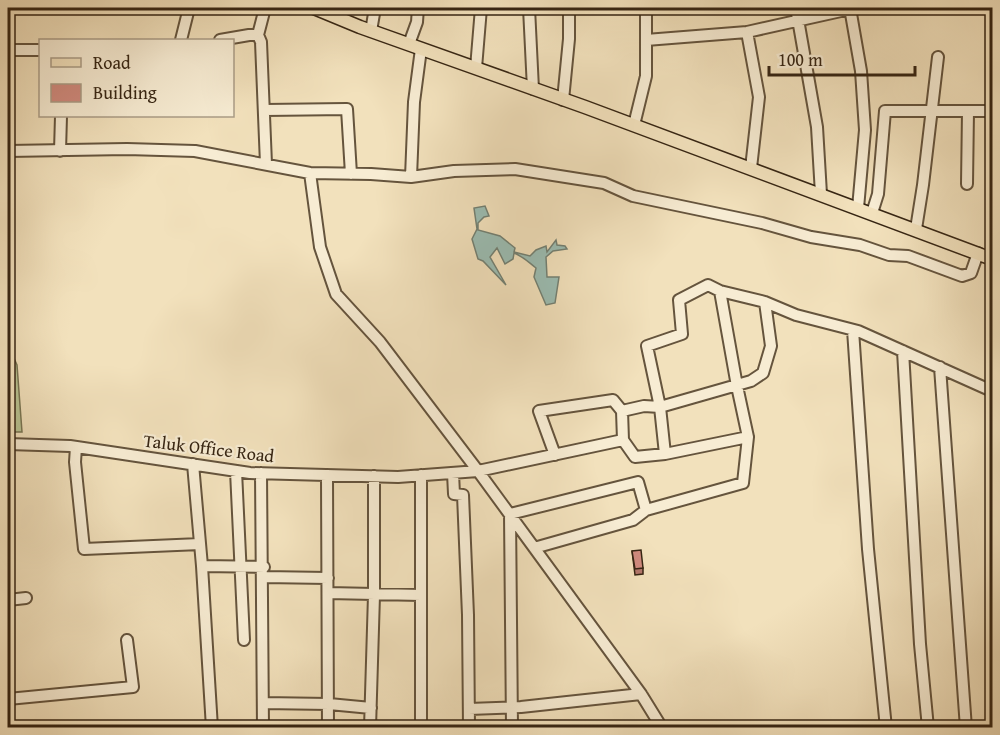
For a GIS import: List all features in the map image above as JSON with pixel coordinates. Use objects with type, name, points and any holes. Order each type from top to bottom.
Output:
[{"type":"main road","points":[[314,8],[371,31],[634,125],[993,259]]},
{"type":"street","points":[[181,39],[189,8]]},
{"type":"street","points":[[265,8],[258,35],[261,42],[266,164]]},
{"type":"street","points":[[371,31],[375,8]]},
{"type":"street","points":[[411,177],[418,8]]},
{"type":"street","points":[[476,68],[481,8]]},
{"type":"street","points":[[529,8],[533,89]]},
{"type":"street","points":[[563,100],[569,39],[569,8]]},
{"type":"street","points":[[634,125],[646,76],[646,8]]},
{"type":"street","points":[[796,8],[817,127],[821,194]]},
{"type":"street","points":[[646,40],[747,32],[850,8],[861,71],[865,130],[858,208]]},
{"type":"street","points":[[747,32],[759,97],[751,168]]},
{"type":"street","points":[[226,39],[258,35]]},
{"type":"street","points":[[8,50],[39,50]]},
{"type":"street","points":[[916,229],[938,57]]},
{"type":"street","points":[[265,110],[347,110],[351,174]]},
{"type":"street","points":[[872,213],[878,194],[885,111],[993,111]]},
{"type":"street","points":[[967,184],[968,111]]},
{"type":"street","points":[[60,151],[61,117]]},
{"type":"street","points":[[8,151],[127,149],[195,151],[310,173],[411,177],[454,171],[515,169],[604,183],[633,196],[762,223],[811,237],[860,245],[889,255],[908,256],[962,276],[970,273],[978,253]]},
{"type":"street","points":[[310,173],[320,247],[336,294],[380,342],[478,471],[641,694],[662,728]]},
{"type":"street","points":[[665,454],[660,407],[648,346],[682,334],[679,300],[708,285],[720,291],[765,302],[796,315],[853,330],[993,391]]},
{"type":"street","points":[[534,548],[633,520],[646,510],[743,483],[748,437],[736,386],[720,291]]},
{"type":"street","points":[[622,411],[644,406],[660,407],[736,386],[763,373],[771,346],[765,302]]},
{"type":"street","points":[[853,330],[867,549],[886,728]]},
{"type":"street","points":[[903,351],[920,644],[928,728]]},
{"type":"street","points":[[940,367],[966,728]]},
{"type":"street","points":[[555,455],[539,411],[614,400],[622,411],[623,440],[635,457],[665,454],[748,437]]},
{"type":"street","name":"Taluk Office Road","points":[[8,444],[76,447],[236,471],[374,476],[478,471],[623,440]]},
{"type":"street","points":[[76,447],[84,549],[200,544]]},
{"type":"street","points":[[193,464],[212,728]]},
{"type":"street","points":[[236,471],[244,640]]},
{"type":"street","points":[[261,473],[264,572],[263,728]]},
{"type":"street","points":[[453,473],[454,494],[463,495],[468,615],[469,728]]},
{"type":"street","points":[[327,474],[328,728]]},
{"type":"street","points":[[421,475],[421,728]]},
{"type":"street","points":[[370,728],[374,594],[374,476]]},
{"type":"street","points":[[510,514],[638,482],[646,510]]},
{"type":"street","points":[[510,514],[512,728]]},
{"type":"street","points":[[202,566],[241,566],[264,572],[328,578]]},
{"type":"street","points":[[328,593],[421,595]]},
{"type":"street","points":[[8,600],[26,598]]},
{"type":"street","points":[[8,699],[133,687],[127,640]]},
{"type":"street","points":[[469,709],[512,708],[641,694]]},
{"type":"street","points":[[263,703],[329,704],[371,708]]},
{"type":"green space","points":[[8,345],[17,365],[22,432],[8,432]]},
{"type":"water","points":[[485,206],[489,216],[484,217],[478,223],[478,230],[500,236],[515,248],[514,252],[530,256],[536,250],[546,246],[547,252],[556,240],[557,245],[565,246],[567,249],[553,251],[546,257],[547,277],[559,277],[555,303],[546,305],[534,277],[536,268],[521,256],[514,253],[513,259],[505,264],[497,248],[490,257],[506,285],[483,261],[478,259],[472,239],[477,229],[474,208]]},
{"type":"building","points":[[641,550],[643,568],[635,569],[632,551]]}]
